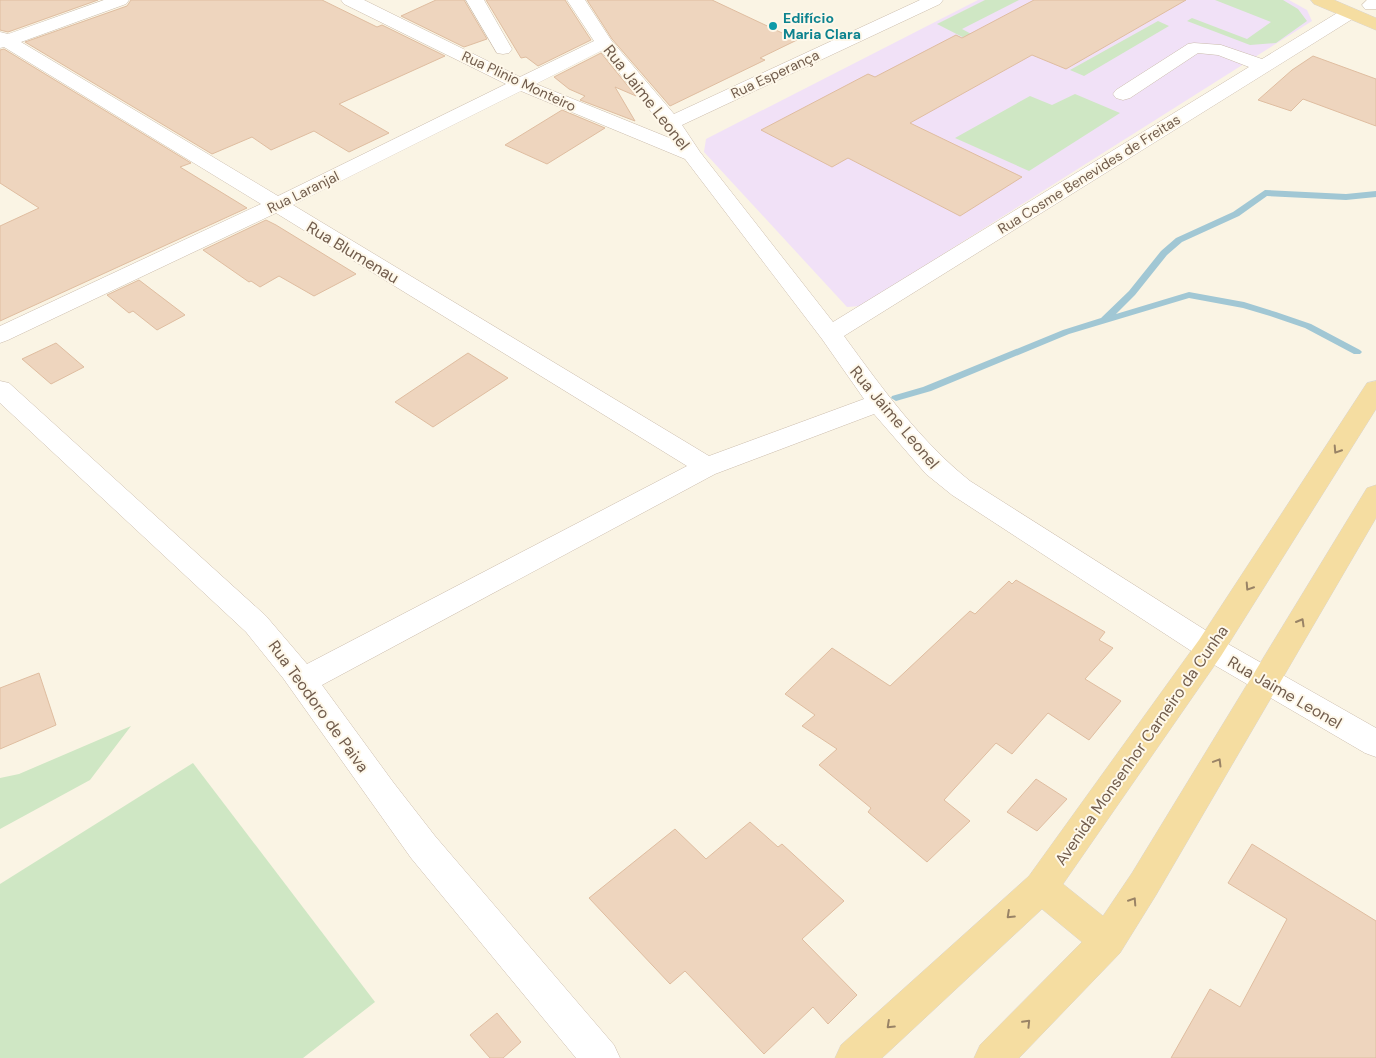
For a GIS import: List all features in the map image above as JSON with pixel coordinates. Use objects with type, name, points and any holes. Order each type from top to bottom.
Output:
[{"type":"main road","points":[[1320,0],[1366,6],[1376,25]]},
{"type":"main road","name":"Avenida Monsenhor Carneiro da Cunha","points":[[854,1058],[1041,887],[1210,648],[1370,399]]},
{"type":"main road","points":[[993,1058],[1107,940],[1144,884],[1376,495]]},
{"type":"main road","points":[[1041,887],[1107,940]]},
{"type":"street","points":[[2,40],[120,0]]},
{"type":"street","name":"Rua Plinio Monteiro","points":[[350,0],[382,8],[520,84],[692,155]]},
{"type":"street","points":[[475,0],[503,49]]},
{"type":"street","name":"Rua Jaime Leonel","points":[[576,0],[604,43],[671,123],[692,155],[830,334],[880,403],[935,467],[961,488],[1210,648],[1376,744]]},
{"type":"street","name":"Rua Esperança","points":[[671,123],[934,0]]},
{"type":"street","name":"Rua Cosme Benevides de Freitas","points":[[830,334],[1263,66],[1366,6]]},
{"type":"street","name":"Rua Blumenau","points":[[2,40],[692,456],[706,467]]},
{"type":"street","name":"Rua Laranjal","points":[[0,335],[276,205],[604,43]]},
{"type":"street","points":[[1123,94],[1194,48],[1222,49],[1263,66]]},
{"type":"street","name":"Rua Teodoro de Paiva","points":[[0,389],[256,624],[280,650],[397,813],[448,879],[601,1058]]},
{"type":"street","points":[[302,681],[706,467],[880,403]]},
{"type":"shaded area","points":[[978,0],[1289,0],[1307,10],[1312,21],[861,306],[847,307],[704,152],[706,139]]},
{"type":"green space","points":[[985,0],[1019,0],[962,29],[988,43],[980,46],[937,24]]},
{"type":"green space","points":[[1215,0],[1283,0],[1298,9],[1307,21],[1276,43],[1250,45],[1187,21],[1192,18],[1247,39],[1271,22]]},
{"type":"green space","points":[[1158,21],[1169,26],[1084,76],[1070,70]]},
{"type":"green space","points":[[1075,94],[1120,113],[1029,171],[955,138],[1030,96],[1052,105]]},
{"type":"green space","points":[[131,726],[90,780],[0,829],[0,778],[19,774]]},
{"type":"green space","points":[[193,763],[375,1002],[303,1058],[0,1058],[0,884]]},
{"type":"building","points":[[0,0],[98,0],[8,32],[0,30]]},
{"type":"building","points":[[131,0],[322,0],[377,27],[382,25],[445,56],[339,104],[389,133],[349,152],[314,131],[271,150],[252,137],[212,154],[25,42],[127,6]]},
{"type":"building","points":[[436,0],[464,0],[487,39],[464,47],[401,16]]},
{"type":"building","points":[[486,0],[565,0],[591,40],[538,66],[526,57],[521,58]]},
{"type":"building","points":[[587,0],[712,0],[797,40],[760,58],[765,60],[670,106],[612,39]]},
{"type":"building","points":[[1034,0],[1186,0],[1066,69],[1032,55],[910,123],[1022,177],[960,216],[848,158],[832,167],[761,130],[868,74],[875,77],[956,35],[962,38]]},
{"type":"building","points":[[4,49],[191,163],[180,167],[247,208],[0,321],[0,226],[39,208],[0,183],[0,50]]},
{"type":"building","points":[[601,53],[636,96],[615,87],[635,121],[580,100],[585,96],[569,89],[554,77]]},
{"type":"building","points":[[1313,56],[1376,79],[1376,126],[1303,99],[1291,111],[1258,100],[1292,70]]},
{"type":"building","points":[[562,110],[605,128],[547,164],[505,145]]},
{"type":"building","points":[[266,220],[356,274],[314,296],[279,276],[260,287],[251,281],[249,282],[203,250]]},
{"type":"building","points":[[139,280],[185,315],[157,330],[133,311],[129,313],[107,295]]},
{"type":"building","points":[[56,343],[84,367],[51,384],[22,359]]},
{"type":"building","points":[[468,353],[508,378],[433,427],[395,402]]},
{"type":"building","points":[[1016,580],[1105,632],[1099,640],[1113,648],[1085,679],[1121,701],[1089,740],[1048,713],[1012,754],[996,743],[944,800],[970,821],[927,862],[868,812],[871,808],[819,765],[837,749],[802,726],[815,715],[785,694],[832,648],[890,686],[970,611],[975,614],[1009,581],[1012,584]]},
{"type":"building","points":[[39,673],[56,725],[0,749],[0,688]]},
{"type":"building","points":[[1036,779],[1067,799],[1037,831],[1007,812]]},
{"type":"building","points":[[750,822],[778,847],[782,844],[844,901],[802,939],[857,995],[828,1024],[813,1007],[764,1054],[685,971],[670,984],[589,898],[675,829],[706,859]]},
{"type":"building","points":[[1252,844],[1376,921],[1376,1058],[1171,1058],[1210,989],[1240,1007],[1287,919],[1228,883]]},
{"type":"building","points":[[497,1013],[521,1042],[503,1058],[490,1058],[470,1035]]},
{"type":"waterway","points":[[1105,319],[1132,293],[1164,253],[1179,240],[1236,214],[1265,193],[1346,197],[1376,194]]},
{"type":"waterway","points":[[896,398],[927,389],[1066,332],[1189,295],[1244,305],[1273,314],[1308,326],[1357,352]]},
{"type":"place","name":"Edifício Maria Clara","points":[[773,26]]}]
